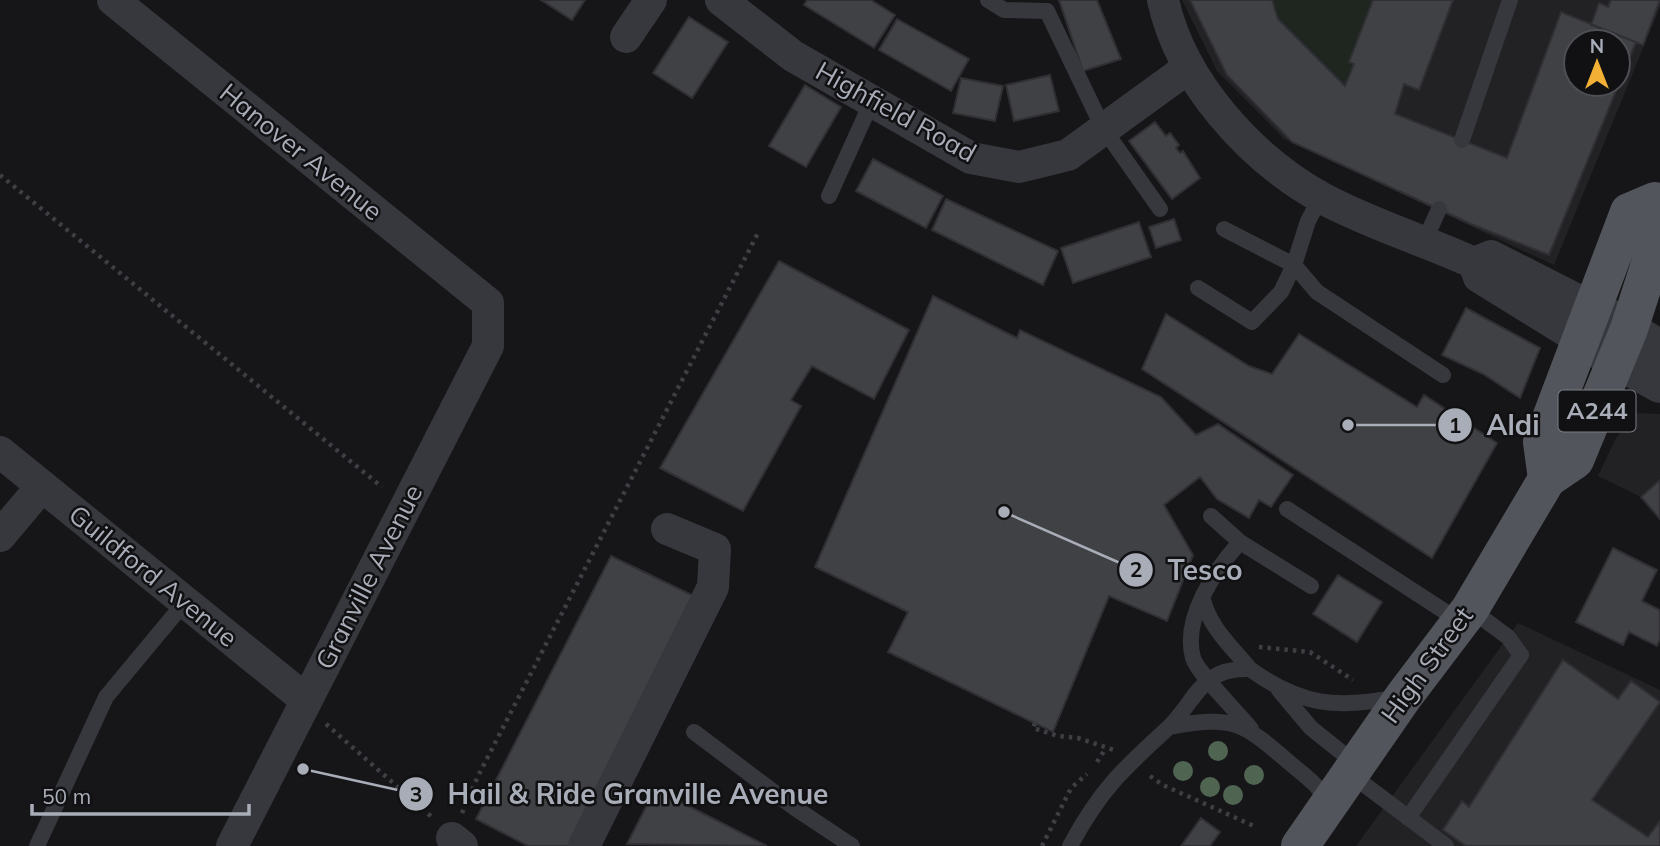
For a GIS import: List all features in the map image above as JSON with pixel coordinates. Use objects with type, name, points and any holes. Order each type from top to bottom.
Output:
[{"type":"main road","name":"High Street","points":[[1300,846],[1404,696],[1465,615],[1547,479],[1575,460],[1623,344],[1659,210],[1629,212],[1542,442],[1547,479]]},
{"type":"street","name":"Hanover Avenue","points":[[113,0],[488,303]]},
{"type":"street","points":[[626,37],[651,0]]},
{"type":"street","name":"Highfield Road","points":[[721,0],[793,56],[971,158],[1020,167],[1068,155],[1188,68]]},
{"type":"street","points":[[1163,0],[1188,68],[1230,122],[1271,163],[1321,197],[1474,263],[1491,256],[1587,324],[1623,344],[1660,384]]},
{"type":"street","name":"Granville Avenue","points":[[232,846],[488,346],[488,303]]},
{"type":"street","points":[[1623,344],[1660,349]]},
{"type":"street","name":"Guildford Avenue","points":[[0,452],[305,699]]},
{"type":"street","points":[[0,536],[42,486]]},
{"type":"street","points":[[584,846],[713,587],[715,549],[667,529]]},
{"type":"lane","points":[[988,0],[1004,10],[1047,11],[1103,128],[1160,209]]},
{"type":"lane","points":[[1462,140],[1510,0]]},
{"type":"lane","points":[[829,195],[872,101]]},
{"type":"lane","points":[[1198,288],[1252,322],[1281,292],[1294,265],[1308,221],[1321,197]]},
{"type":"lane","points":[[1425,240],[1439,209]]},
{"type":"lane","points":[[1224,229],[1294,265],[1317,292],[1443,375]]},
{"type":"lane","points":[[1287,509],[1465,615],[1508,636],[1521,655],[1408,818]]},
{"type":"lane","points":[[1211,516],[1240,542],[1311,586]]},
{"type":"lane","points":[[1240,542],[1223,561],[1203,600],[1192,636],[1194,660],[1251,729],[1312,781],[1329,805]]},
{"type":"lane","points":[[1203,600],[1207,614],[1221,635],[1250,669],[1279,690],[1311,728],[1353,769],[1408,818],[1446,846]]},
{"type":"lane","points":[[37,846],[106,698],[185,602]]},
{"type":"lane","points":[[1070,846],[1091,807],[1129,761],[1169,726],[1191,696],[1209,680],[1226,671],[1250,669]]},
{"type":"lane","points":[[1279,690],[1343,705],[1404,696]]},
{"type":"lane","points":[[1169,726],[1211,721],[1251,729]]},
{"type":"lane","points":[[694,732],[795,808],[852,846]]},
{"type":"path","points":[[0,175],[384,489],[402,515]]},
{"type":"path","points":[[305,699],[330,728],[420,805],[457,842],[478,776],[759,231]]},
{"type":"path","points":[[1116,750],[1163,786],[1256,827]]},
{"type":"shaded area","points":[[1182,0],[1660,0],[1660,7],[1632,75],[1632,28],[1562,28],[1562,98],[1623,98],[1554,265],[1284,139],[1217,71]]},
{"type":"shaded area","points":[[1272,0],[1373,0],[1349,61],[1354,64],[1345,86],[1278,19]]},
{"type":"shaded area","points":[[1635,413],[1660,414],[1660,519],[1641,497],[1598,476],[1616,438]]},
{"type":"shaded area","points":[[1518,623],[1660,690],[1660,846],[1356,846]]},
{"type":"building","points":[[541,0],[585,0],[572,20]]},
{"type":"building","points":[[807,0],[871,0],[895,15],[874,48],[804,5]]},
{"type":"building","points":[[1059,0],[1097,0],[1121,59],[1083,71]]},
{"type":"building","points":[[1190,0],[1272,0],[1278,19],[1345,86],[1354,64],[1349,62],[1373,0],[1453,0],[1419,90],[1404,84],[1395,114],[1507,158],[1561,12],[1601,28],[1562,28],[1562,98],[1613,98],[1549,255],[1471,224],[1292,142],[1227,75]]},
{"type":"building","points":[[1611,0],[1660,0],[1643,45],[1632,41],[1632,28],[1599,28],[1591,25],[1599,3],[1608,7]]},
{"type":"building","points":[[689,17],[728,42],[692,98],[653,73]]},
{"type":"building","points":[[897,19],[969,59],[951,91],[879,50]]},
{"type":"building","points":[[1050,75],[1059,111],[1014,121],[1006,85]]},
{"type":"building","points":[[961,78],[1003,86],[995,121],[953,113]]},
{"type":"building","points":[[805,85],[841,107],[806,167],[769,146]]},
{"type":"building","points":[[1155,122],[1166,136],[1170,133],[1179,145],[1176,148],[1180,153],[1183,151],[1200,178],[1172,199],[1129,141]]},
{"type":"building","points":[[873,159],[943,196],[926,228],[856,191]]},
{"type":"building","points":[[946,199],[1058,251],[1043,285],[932,230]]},
{"type":"building","points":[[1174,219],[1181,240],[1156,248],[1149,227]]},
{"type":"building","points":[[1139,222],[1151,257],[1073,283],[1061,248]]},
{"type":"building","points":[[779,261],[909,330],[874,399],[812,366],[791,400],[801,406],[743,511],[660,468]]},
{"type":"building","points":[[933,296],[1017,338],[1020,330],[1161,397],[1196,435],[1218,424],[1293,475],[1271,507],[1259,500],[1249,518],[1217,499],[1200,477],[1164,505],[1193,555],[1167,621],[1109,596],[1053,732],[888,652],[908,612],[815,567]]},
{"type":"building","points":[[1466,308],[1540,348],[1520,398],[1483,374],[1442,355]]},
{"type":"building","points":[[1166,314],[1249,366],[1272,374],[1299,334],[1417,407],[1424,395],[1497,443],[1432,558],[1142,369]]},
{"type":"building","points":[[1660,480],[1660,519],[1641,497]]},
{"type":"building","points":[[1613,548],[1657,570],[1642,601],[1660,610],[1660,639],[1657,646],[1629,632],[1623,645],[1576,622]]},
{"type":"building","points":[[611,556],[696,597],[574,846],[528,846],[476,819]]},
{"type":"building","points":[[1338,575],[1382,602],[1357,642],[1313,614]]},
{"type":"building","points":[[1563,660],[1618,699],[1631,681],[1660,702],[1592,800],[1648,837],[1660,821],[1660,846],[1466,846],[1443,830],[1462,801],[1469,807]]},
{"type":"building","points":[[655,789],[767,846],[627,844]]},
{"type":"building","points":[[1201,818],[1220,832],[1210,846],[1181,846]]},
{"type":"place","name":"Aldi","points":[[1348,425]]},
{"type":"place","name":"Tesco","points":[[1004,512]]},
{"type":"place","name":"Hail & Ride Granville Avenue","points":[[303,769]]}]
